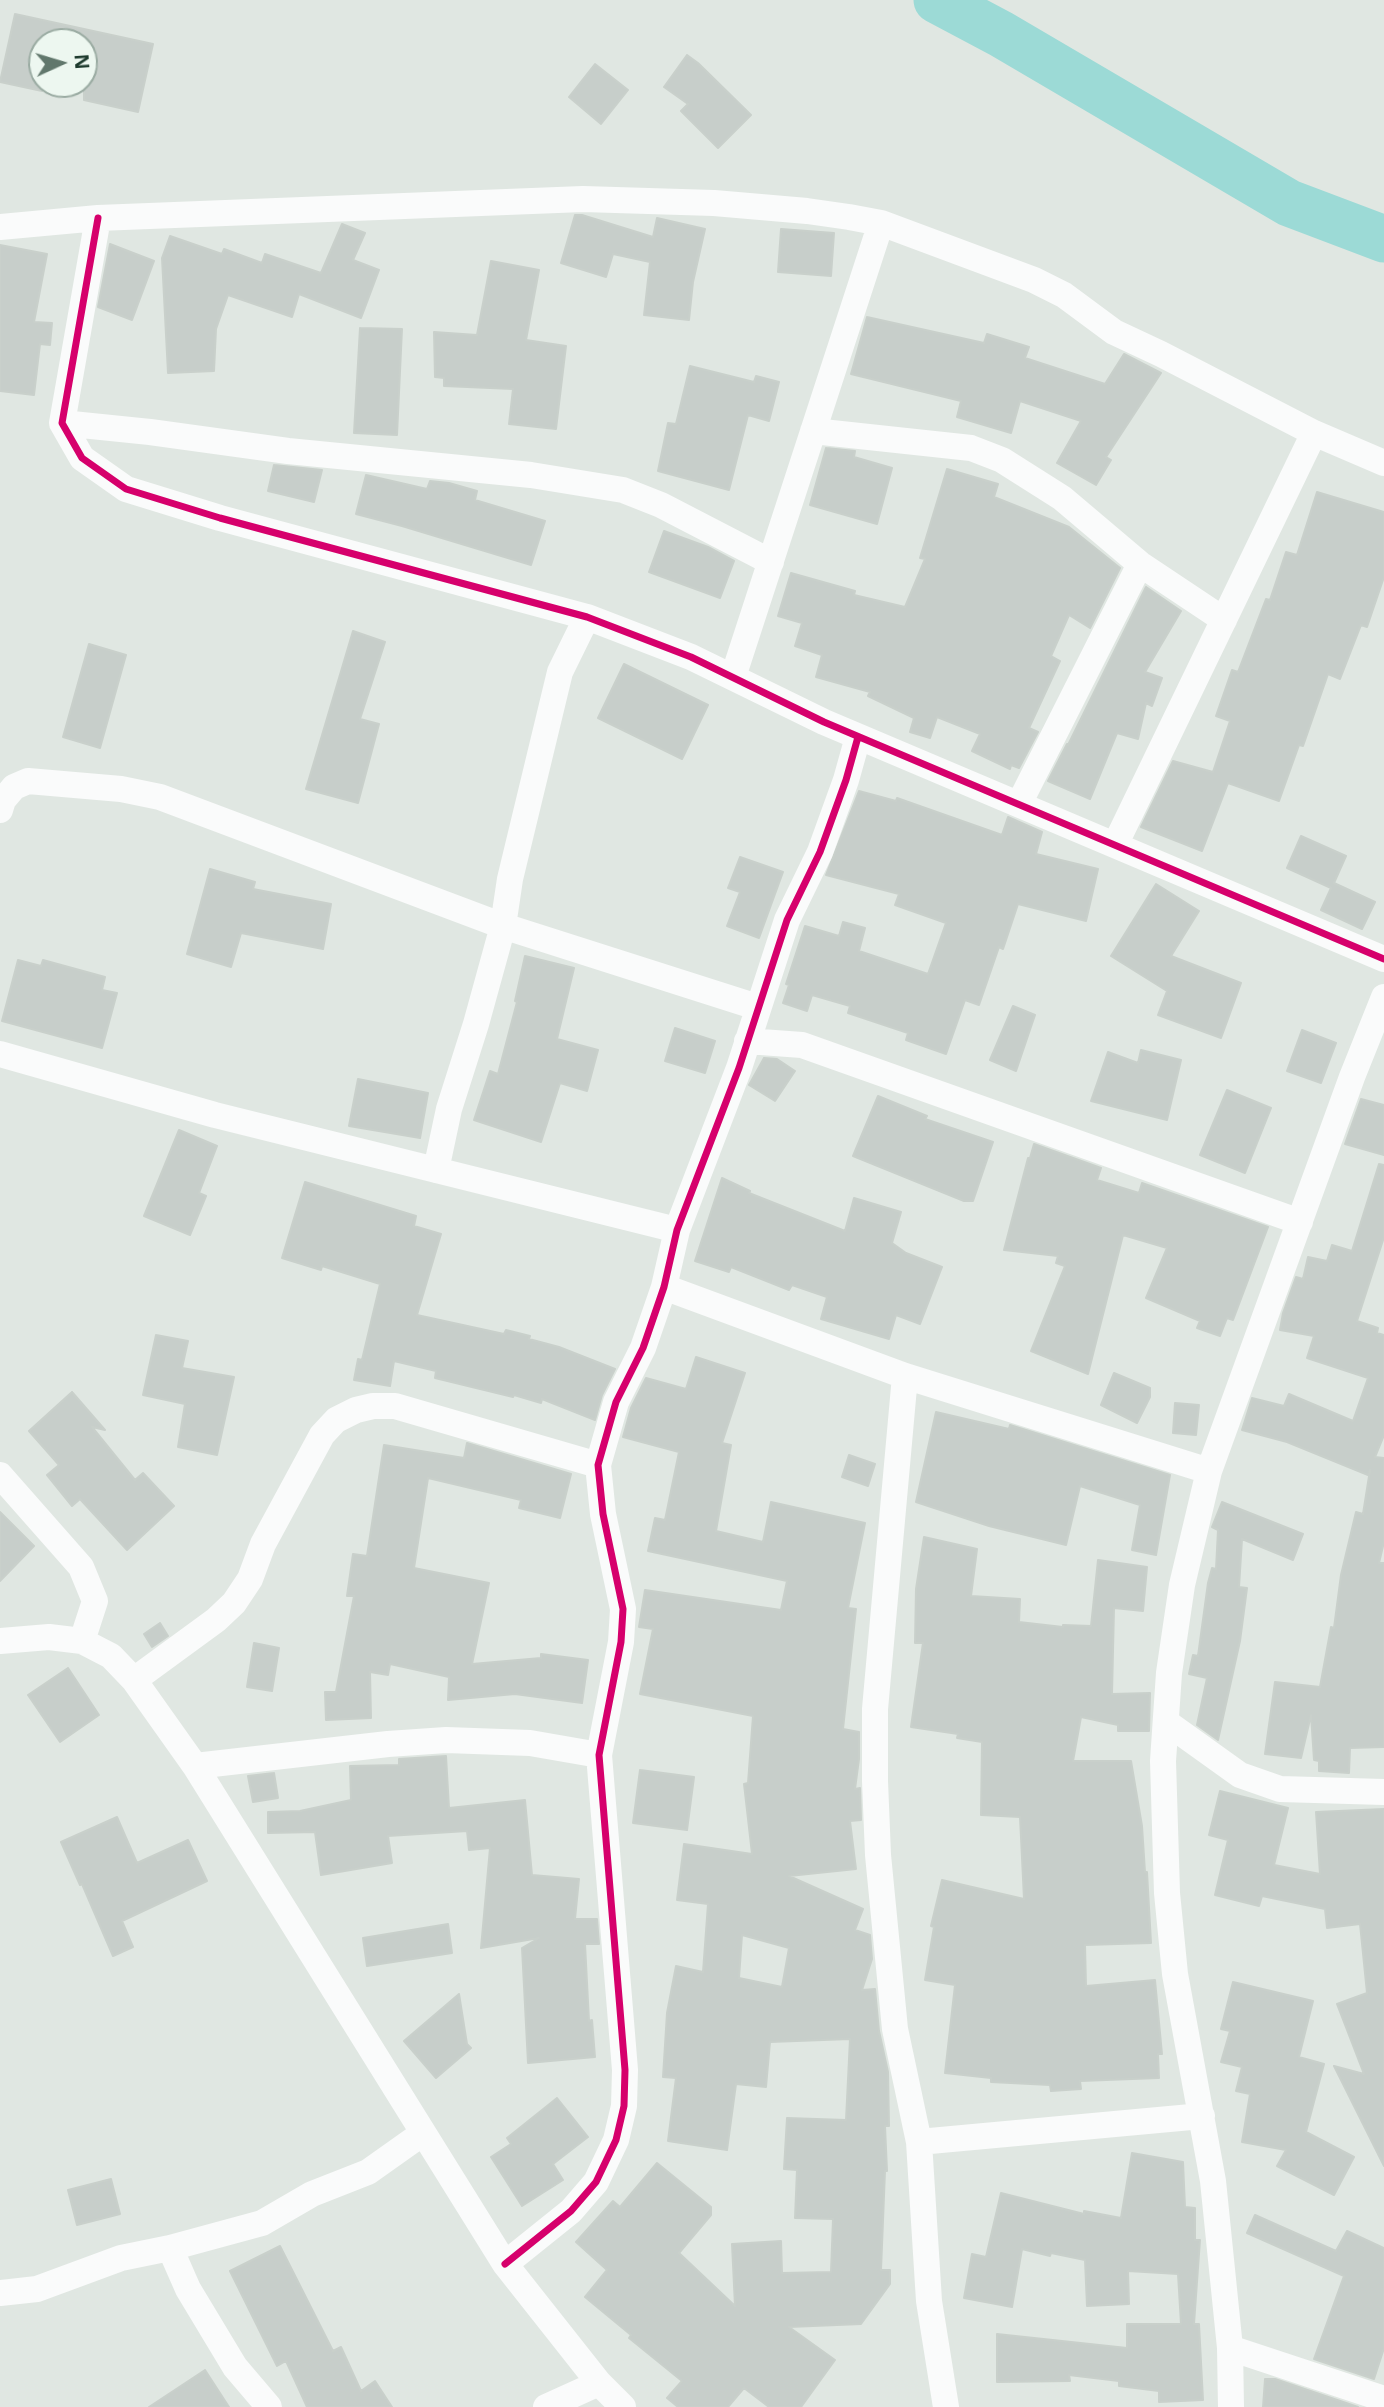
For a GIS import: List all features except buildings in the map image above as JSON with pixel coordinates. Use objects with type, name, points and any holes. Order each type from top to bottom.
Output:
[{"type":"street","points":[[0,227],[98,218],[583,200],[714,203],[807,211],[881,223],[1034,280],[1064,295],[1114,332],[1314,433],[1384,463]]},
{"type":"street","points":[[98,218],[62,424],[82,458],[126,489],[220,518],[587,617],[691,657],[859,737],[1384,959]]},
{"type":"street","points":[[733,677],[881,223]]},
{"type":"street","points":[[62,424],[150,432],[288,451],[531,475],[623,490],[662,505],[771,562]]},
{"type":"street","points":[[813,431],[971,448],[1002,460],[1062,498],[1140,564],[1224,620]]},
{"type":"street","points":[[1115,845],[1314,433]]},
{"type":"street","points":[[1018,804],[1140,564]]},
{"type":"street","points":[[436,1170],[449,1109],[503,926],[510,880],[560,672],[587,617]]},
{"type":"street","points":[[505,2264],[571,2211],[596,2182],[616,2140],[624,2106],[625,2070],[599,1755],[621,1642],[623,1609],[603,1514],[598,1465],[616,1402],[643,1348],[664,1287],[677,1230],[747,1041],[787,920],[820,852],[859,737]]},
{"type":"street","points":[[0,810],[14,786],[28,781],[121,789],[160,797],[503,926],[758,1007]]},
{"type":"street","points":[[1231,2407],[1230,2348],[1216,2206],[1175,1974],[1167,1893],[1163,1761],[1169,1673],[1182,1586],[1209,1471],[1352,1077],[1384,997]]},
{"type":"street","points":[[747,1041],[802,1045],[1300,1222]]},
{"type":"street","points":[[0,1054],[215,1115],[677,1230]]},
{"type":"street","points":[[664,1287],[905,1376],[1209,1471]]},
{"type":"street","points":[[905,1376],[875,1709],[875,1781],[878,1856],[895,2029],[919,2143],[929,2301],[946,2407]]},
{"type":"street","points":[[134,1680],[216,1620],[233,1603],[250,1579],[263,1544],[322,1435],[336,1420],[356,1410],[373,1406],[395,1406],[598,1465]]},
{"type":"street","points":[[0,1475],[81,1567],[95,1601],[82,1641]]},
{"type":"street","points":[[0,1641],[50,1637],[82,1641],[110,1657],[134,1680],[195,1766],[505,2264],[599,2384],[623,2407]]},
{"type":"street","points":[[1166,1722],[1240,1775],[1280,1789],[1384,1792]]},
{"type":"street","points":[[195,1766],[446,1740],[530,1743],[599,1755]]},
{"type":"street","points":[[919,2143],[1202,2116]]},
{"type":"street","points":[[0,2294],[37,2289],[121,2258],[262,2223],[312,2194],[368,2172],[423,2133]]},
{"type":"street","points":[[170,2248],[188,2289],[235,2367],[269,2407]]},
{"type":"street","points":[[1230,2348],[1384,2399]]},
{"type":"street","points":[[546,2407],[599,2384]]},
{"type":"waterway","points":[[937,0],[1001,34],[1289,203],[1384,239]]},
{"type":"cycle path","points":[[98,218],[62,423],[82,458],[126,489],[220,518],[587,617],[691,657],[824,722],[1384,959]]},
{"type":"cycle path","points":[[505,2264],[571,2211],[596,2182],[616,2140],[624,2106],[625,2070],[599,1755],[621,1642],[623,1609],[603,1514],[598,1465],[616,1402],[643,1348],[664,1287],[677,1230],[739,1068],[787,920],[820,852],[858,737]]}]
